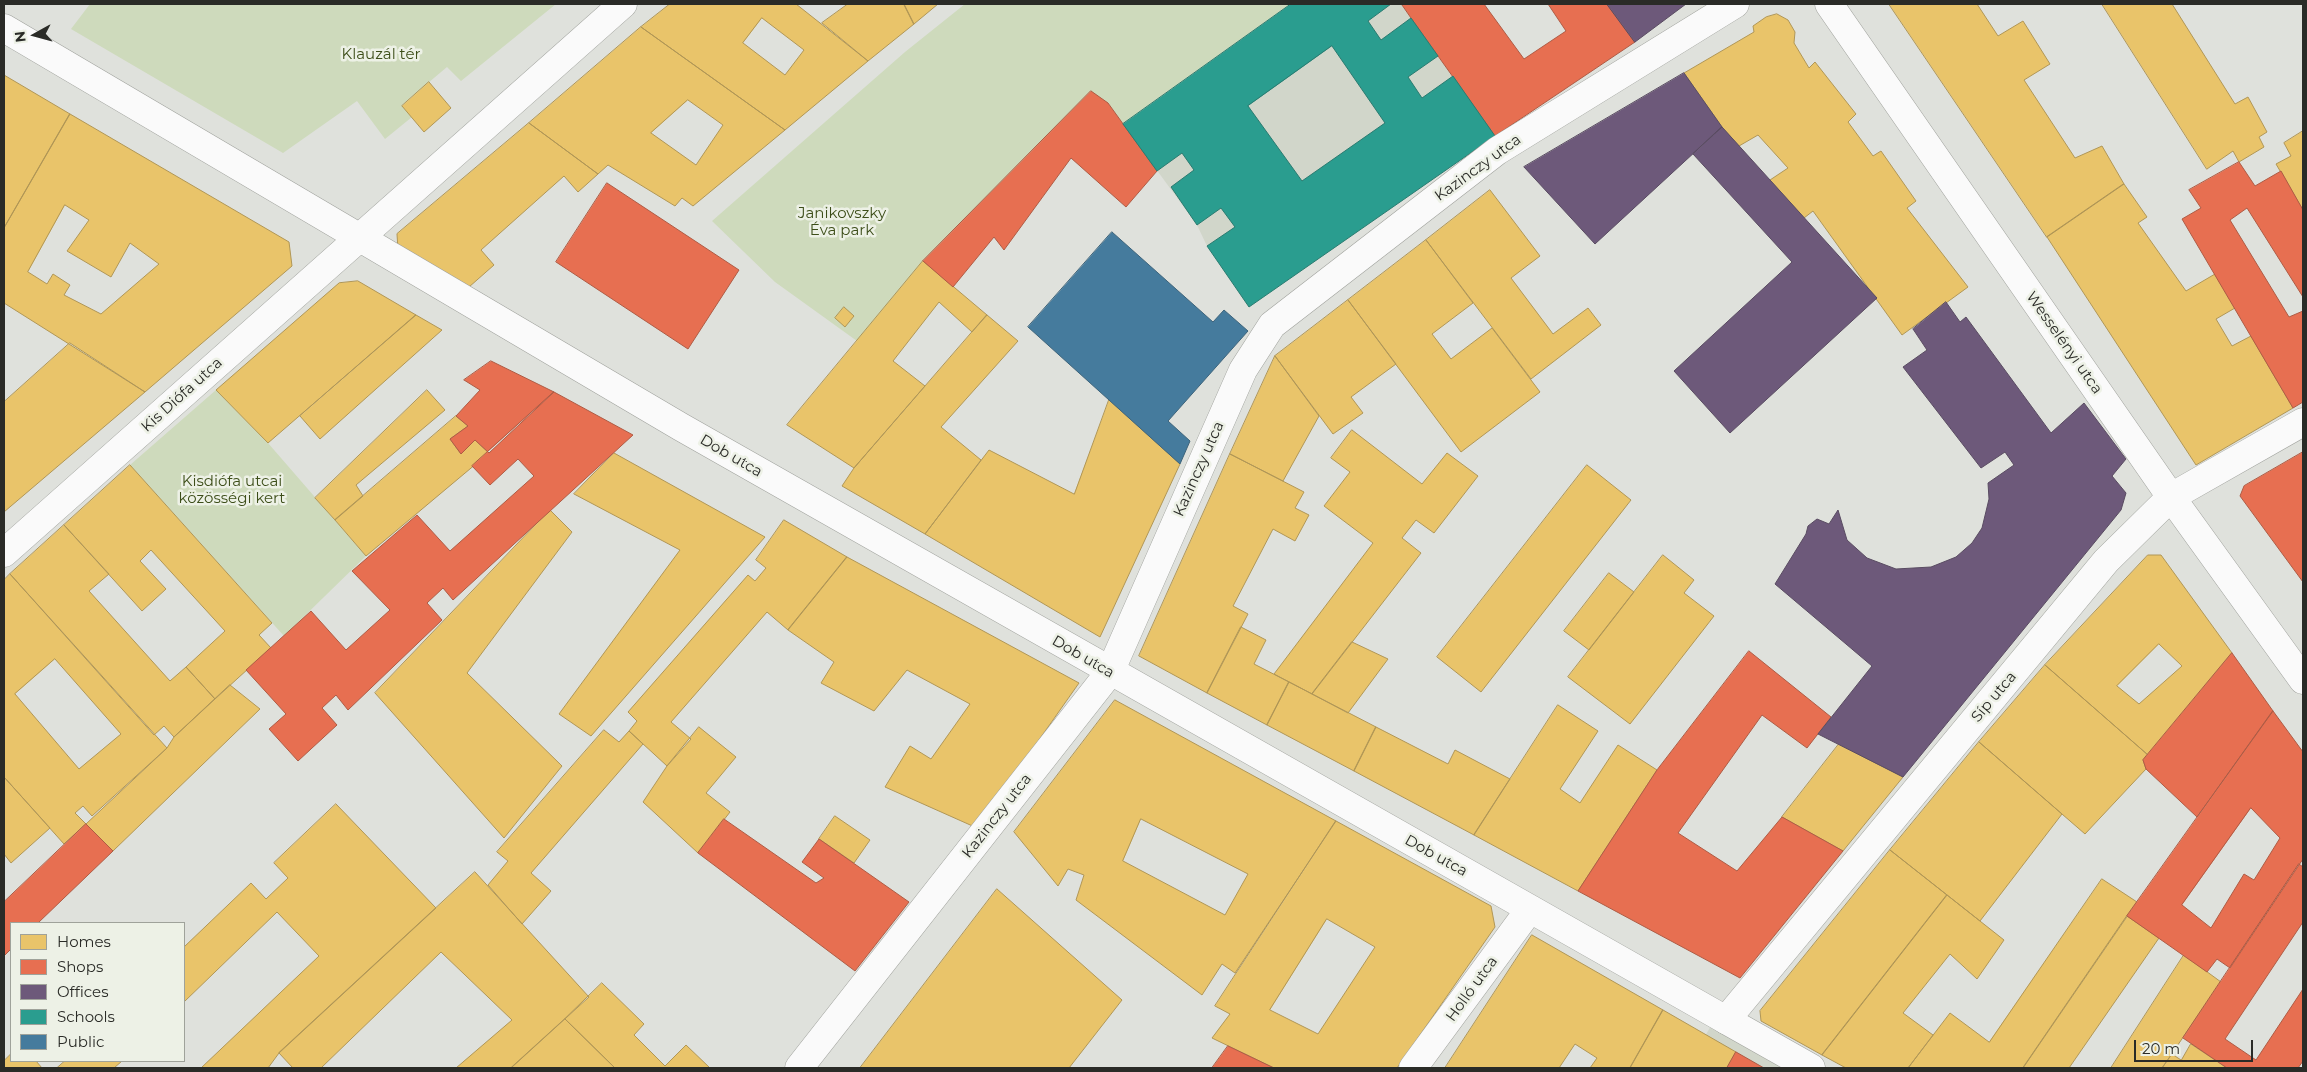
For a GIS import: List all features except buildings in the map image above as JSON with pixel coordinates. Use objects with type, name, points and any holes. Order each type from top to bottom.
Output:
[{"type":"street","points":[[4,28],[360,236],[623,4]]},
{"type":"street","name":"Kazinczy utca","points":[[799,1068],[1110,672],[1243,370],[1272,325],[1497,151],[1735,4]]},
{"type":"street","name":"Wesselényi utca","points":[[1829,4],[2171,497],[2303,680]]},
{"type":"street","name":"Kis Diófa utca","points":[[4,554],[360,236]]},
{"type":"street","name":"Dob utca","points":[[360,236],[681,427],[1811,1068]]},
{"type":"street","name":"Síp utca","points":[[1726,1020],[2106,561],[2171,497],[2303,422]]},
{"type":"street","name":"Holló utca","points":[[1413,1068],[1530,909]]},
{"type":"shaded area","points":[[1291,4],[1401,4],[1495,136],[1249,307],[1207,246],[1197,225],[1123,124]]},
{"type":"shaded area","points":[[1712,1024],[1791,1068],[1687,1068]]},
{"type":"green space","name":"Klauzál tér","points":[[90,4],[556,4],[461,81],[447,67],[402,105],[412,117],[385,139],[357,101],[283,153],[71,29]]},
{"type":"green space","name":"Janikovszky Éva park","points":[[965,4],[1291,4],[1123,124],[1108,103],[857,341],[775,282],[712,221],[905,52]]},
{"type":"green space","name":"Kisdiófa utcai közösségi kert","points":[[216,390],[268,443],[366,556],[284,636],[130,465]]}]
